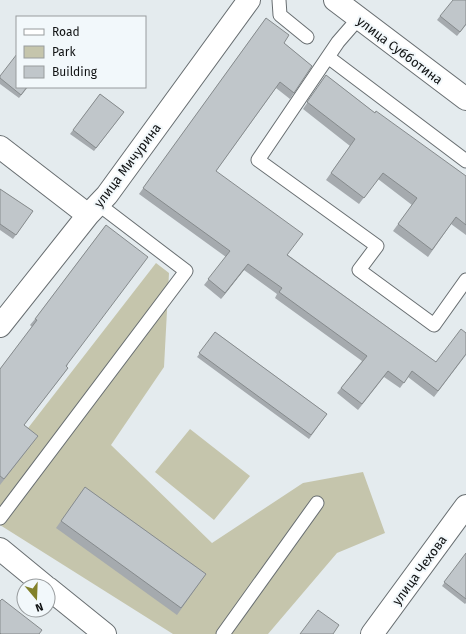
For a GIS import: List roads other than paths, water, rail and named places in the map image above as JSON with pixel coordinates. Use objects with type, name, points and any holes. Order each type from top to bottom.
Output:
[{"type":"street","name":"улица Мичурина","points":[[0,326],[93,209],[107,195],[249,0]]},
{"type":"street","name":"улица Субботина","points":[[335,0],[358,19],[466,99]]},
{"type":"street","points":[[0,147],[93,209]]},
{"type":"street","name":"улица Чехова","points":[[372,634],[466,506]]},
{"type":"street","points":[[0,549],[35,578]]},
{"type":"street","points":[[56,594],[105,634]]},
{"type":"lane","points":[[279,0],[280,15],[307,37]]},
{"type":"lane","points":[[358,19],[338,42],[258,160],[377,246],[359,270],[434,325],[466,280]]},
{"type":"lane","points":[[328,57],[466,161]]},
{"type":"lane","points":[[0,518],[186,270],[93,209]]},
{"type":"lane","points":[[223,634],[317,503]]}]
